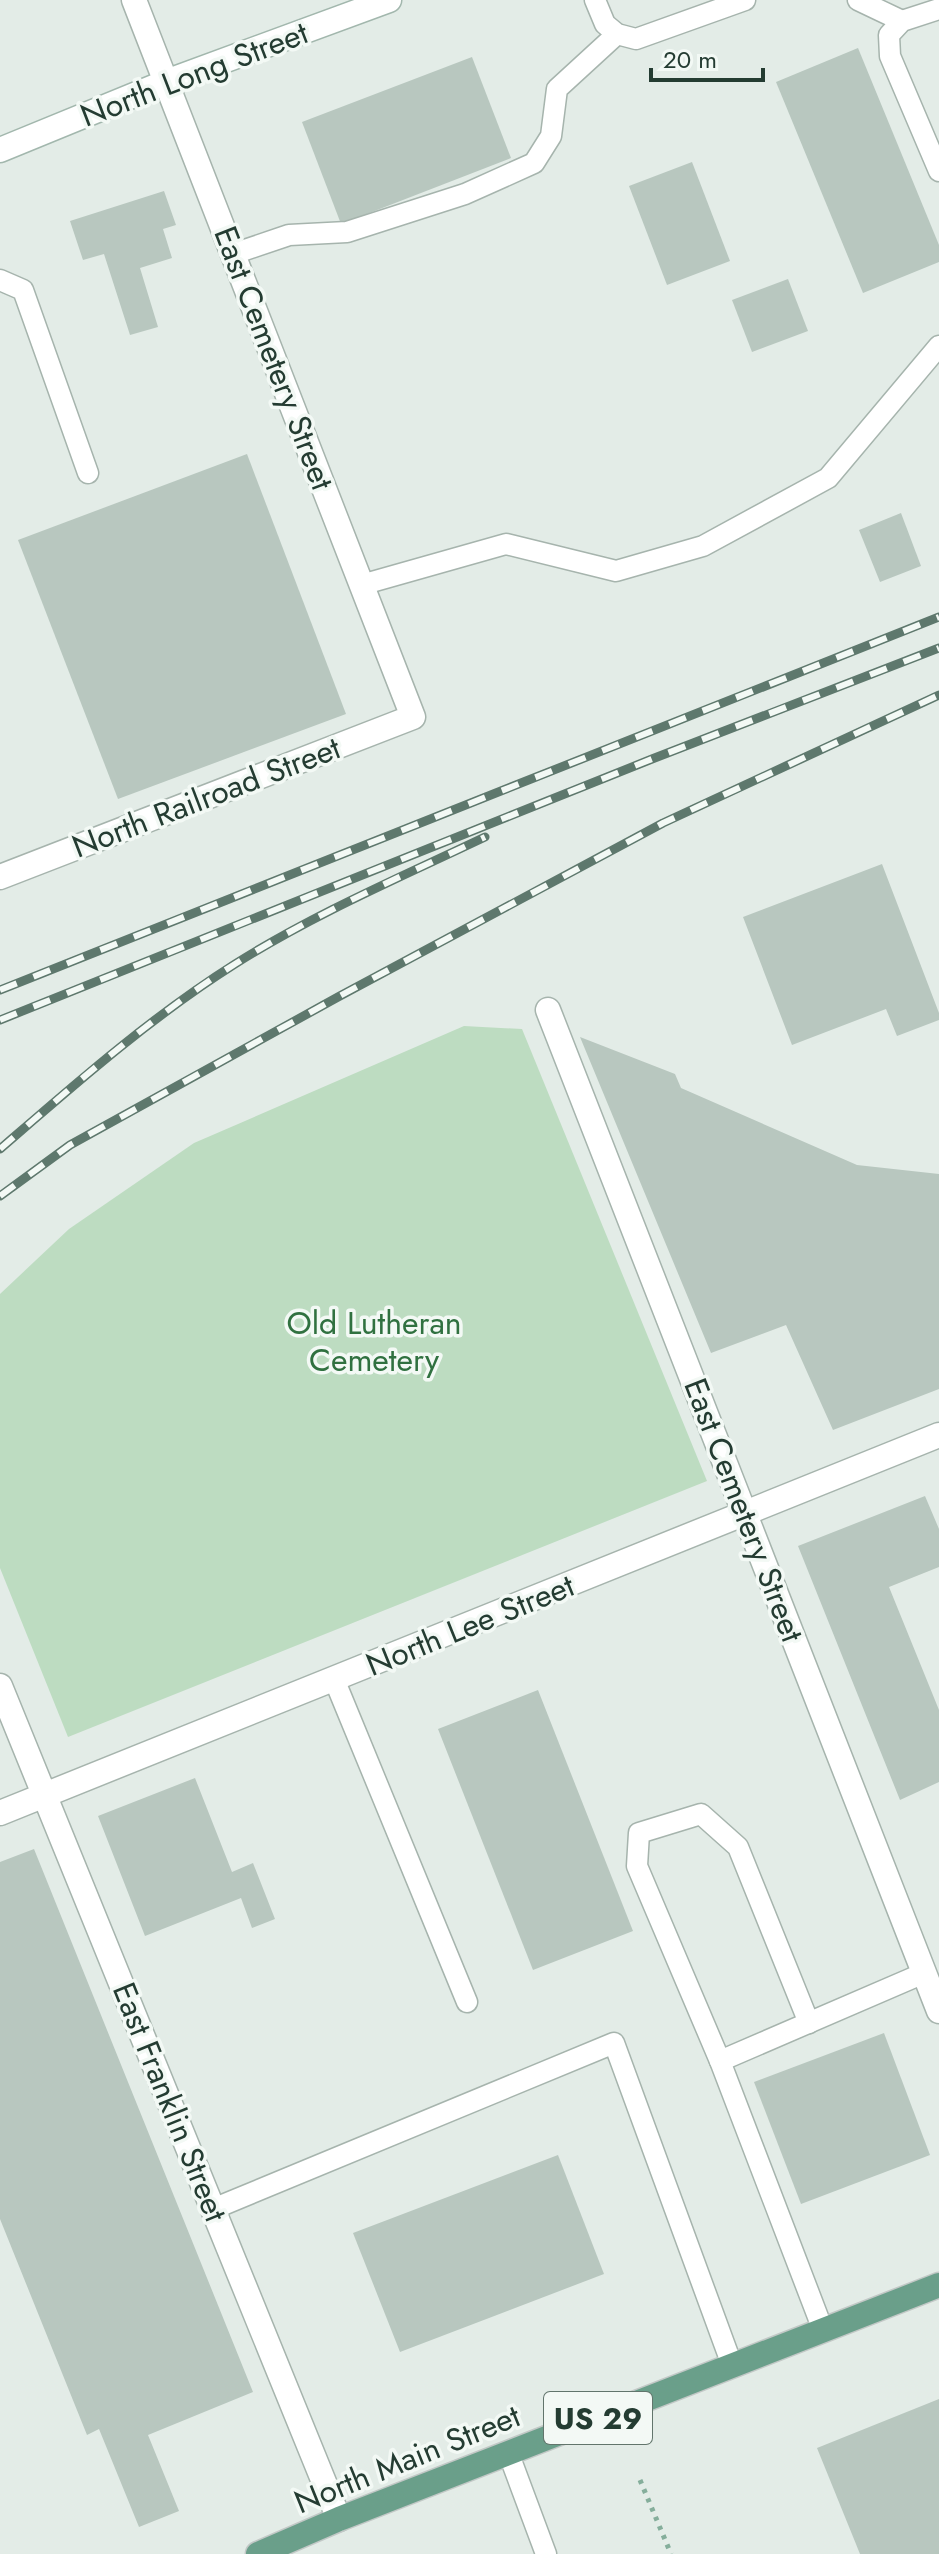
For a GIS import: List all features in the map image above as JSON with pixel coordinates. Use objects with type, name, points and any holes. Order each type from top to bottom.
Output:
[{"type":"main road","name":"North Main Street","points":[[258,2554],[508,2452],[939,2285]]},
{"type":"street","name":"East Cemetery Street","points":[[134,0],[413,717]]},
{"type":"street","name":"North Long Street","points":[[0,150],[166,82],[389,0]]},
{"type":"street","name":"North Railroad Street","points":[[0,877],[413,717]]},
{"type":"street","name":"East Cemetery Street","points":[[548,1010],[939,2011]]},
{"type":"street","name":"North Lee Street","points":[[0,1813],[939,1435]]},
{"type":"street","name":"East Franklin Street","points":[[0,1686],[339,2519]]},
{"type":"lane","points":[[595,0],[605,24],[617,34],[636,39],[745,0]]},
{"type":"lane","points":[[858,0],[902,21]]},
{"type":"lane","points":[[939,9],[902,21],[889,35],[890,56],[939,171]]},
{"type":"lane","points":[[233,254],[289,235],[347,232],[465,194],[534,163],[551,136],[557,89],[617,34]]},
{"type":"lane","points":[[0,280],[23,290],[88,473]]},
{"type":"lane","points":[[361,585],[506,544],[616,571],[703,546],[828,478],[939,346]]},
{"type":"lane","points":[[334,1679],[467,2002]]},
{"type":"lane","points":[[809,2023],[738,1847],[701,1814],[639,1833],[637,1866],[720,2061],[823,2330]]},
{"type":"lane","points":[[720,2061],[924,1973]]},
{"type":"lane","points":[[213,2209],[614,2043],[732,2365]]},
{"type":"lane","points":[[508,2452],[546,2554]]},
{"type":"path","points":[[640,2480],[671,2554]]},
{"type":"green space","name":"Old Lutheran Cemetery","points":[[464,1026],[522,1029],[707,1481],[68,1737],[0,1568],[0,1294],[69,1229],[194,1143]]},
{"type":"building","points":[[858,48],[939,245],[939,262],[863,293],[776,82]]},
{"type":"building","points":[[472,57],[511,158],[341,224],[302,122]]},
{"type":"building","points":[[692,162],[730,261],[667,285],[629,186]]},
{"type":"building","points":[[164,191],[176,225],[163,229],[172,258],[140,268],[158,327],[130,335],[104,254],[83,260],[70,221]]},
{"type":"building","points":[[788,279],[808,331],[752,352],[732,300]]},
{"type":"building","points":[[247,454],[346,714],[118,799],[18,540]]},
{"type":"building","points":[[901,513],[921,566],[880,582],[859,530]]},
{"type":"building","points":[[882,864],[939,1013],[939,1020],[897,1036],[886,1009],[792,1045],[743,917]]},
{"type":"building","points":[[580,1037],[675,1074],[681,1088],[857,1165],[939,1174],[939,1389],[833,1430],[786,1325],[711,1353]]},
{"type":"building","points":[[925,1496],[939,1529],[939,1567],[889,1587],[939,1710],[939,1782],[900,1800],[798,1546]]},
{"type":"building","points":[[538,1690],[633,1931],[533,1970],[438,1729]]},
{"type":"building","points":[[195,1778],[232,1872],[253,1863],[275,1919],[252,1928],[241,1898],[145,1936],[98,1816]]},
{"type":"building","points":[[34,1849],[253,2392],[148,2435],[179,2511],[139,2527],[99,2429],[87,2435],[0,2219],[0,1862]]},
{"type":"building","points":[[884,2033],[930,2155],[801,2204],[754,2082]]},
{"type":"building","points":[[558,2155],[604,2274],[400,2352],[353,2233]]},
{"type":"building","points":[[939,2399],[939,2554],[860,2554],[817,2448]]},
{"type":"railway","points":[[0,990],[939,617]]},
{"type":"railway","points":[[0,1020],[652,759],[939,648]]},
{"type":"railway","points":[[0,1196],[70,1145],[663,823],[939,695]]},
{"type":"railway","points":[[0,1149],[144,1029],[235,964],[327,912],[485,837]]}]
